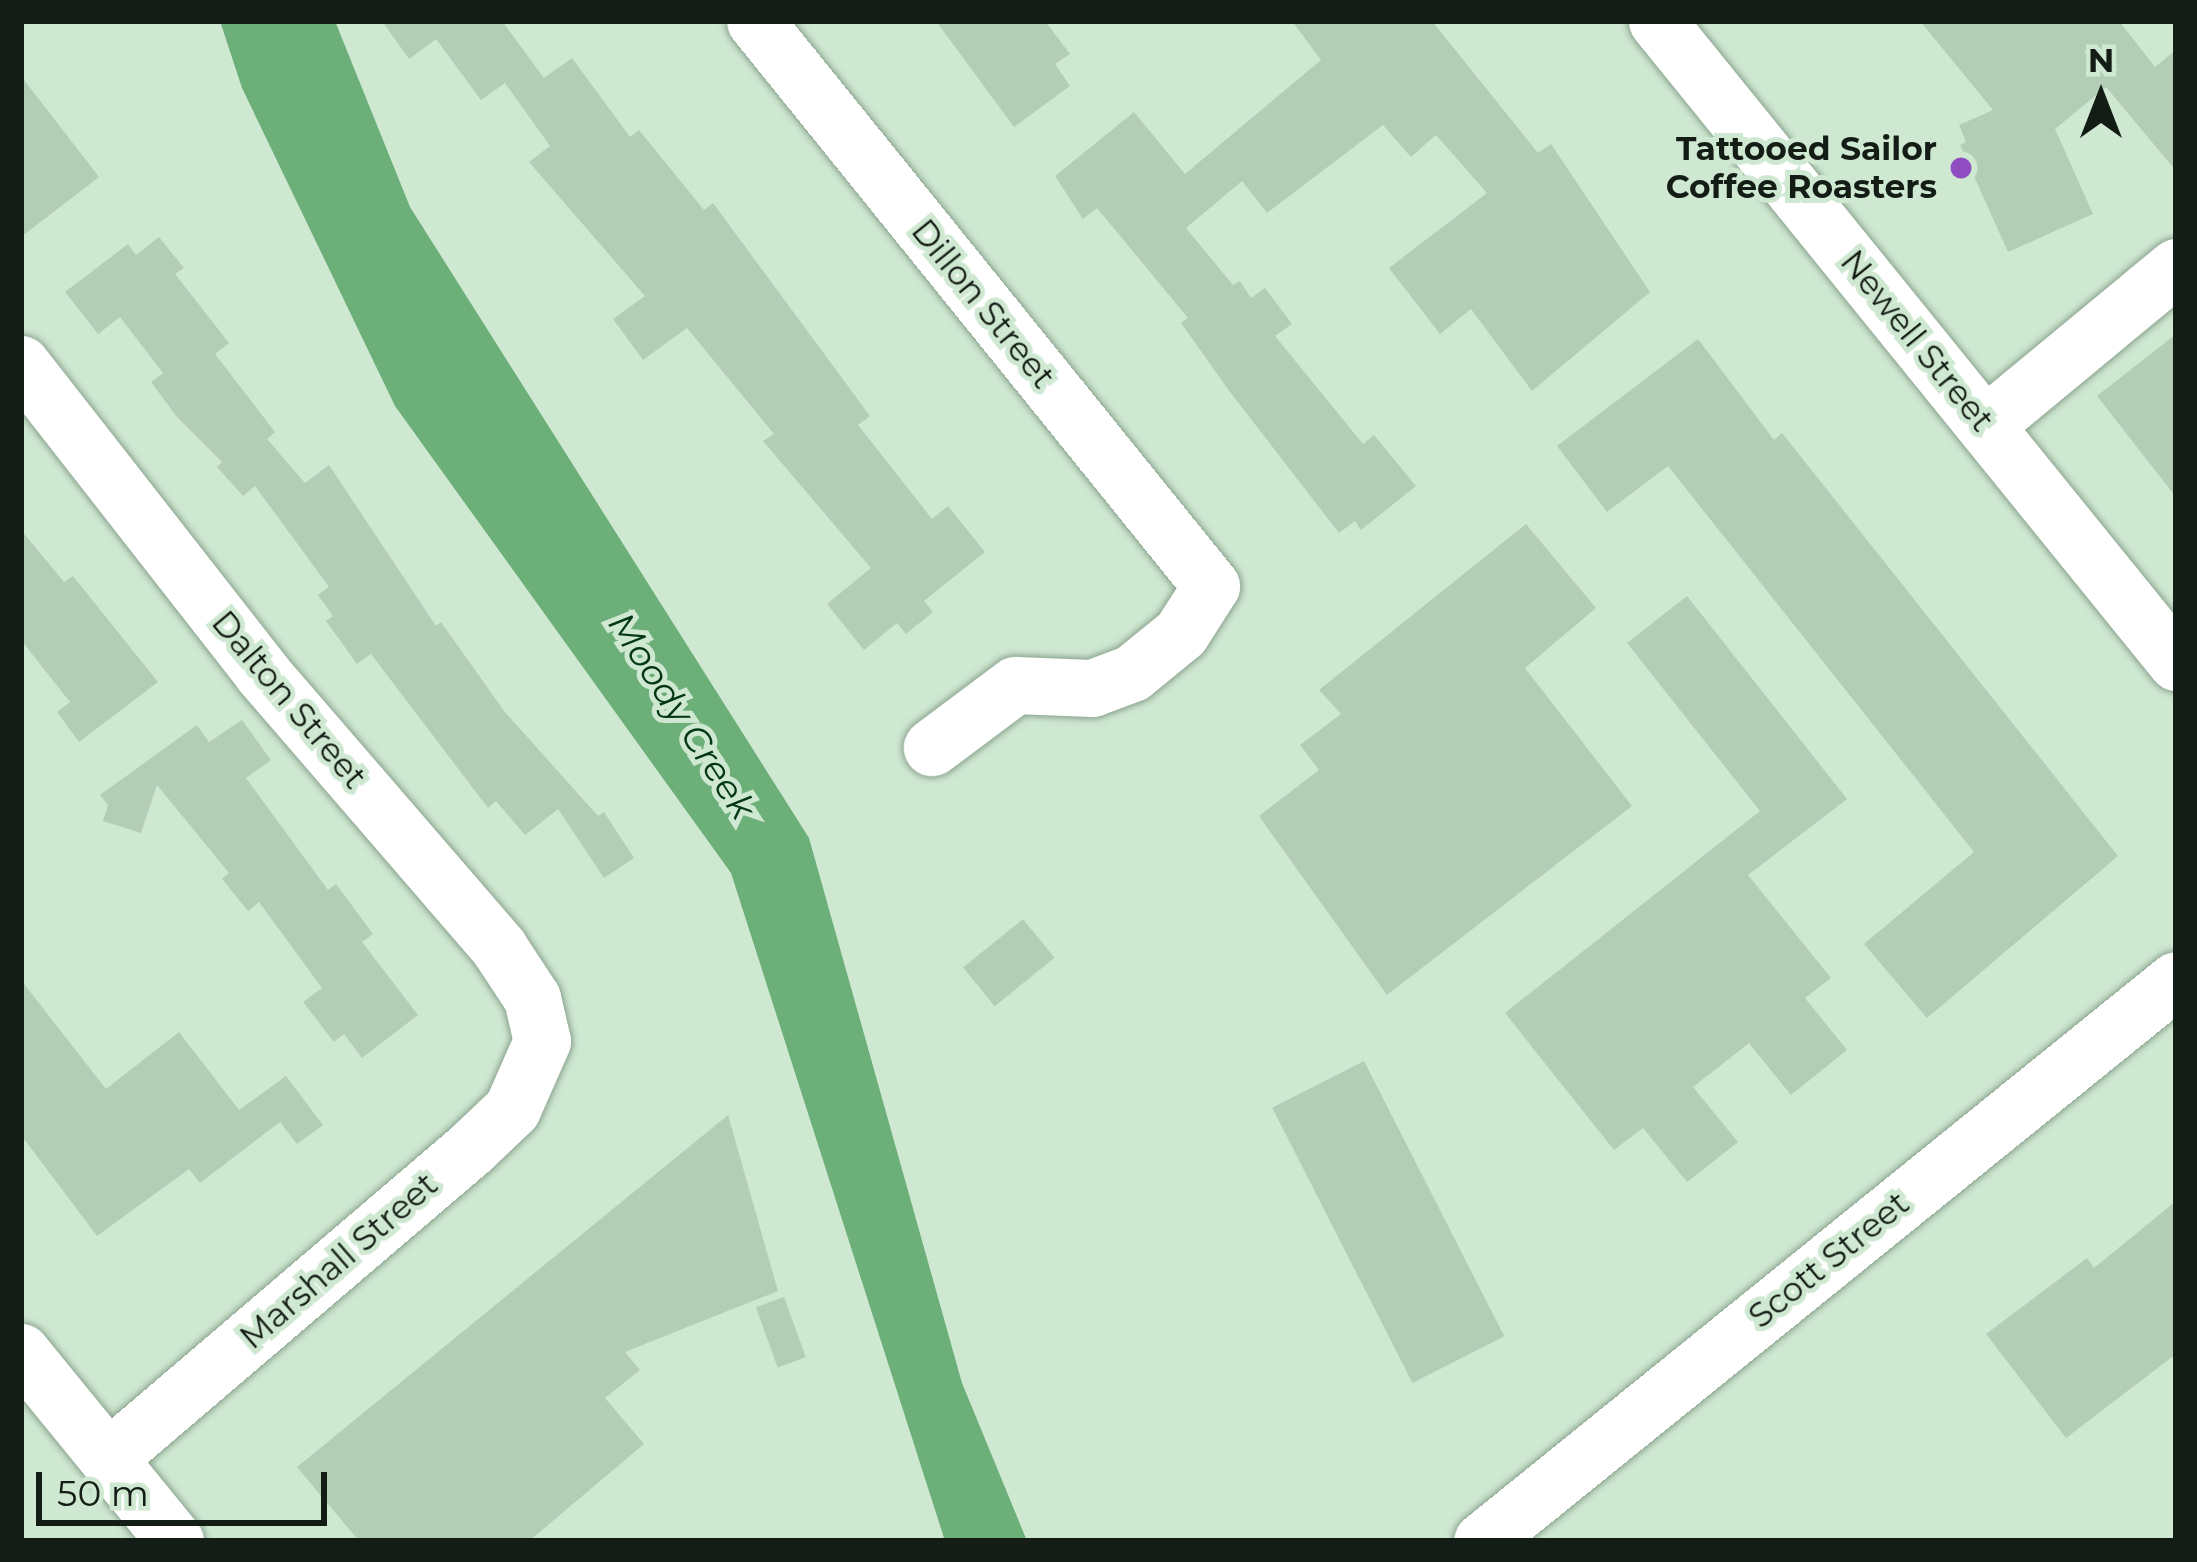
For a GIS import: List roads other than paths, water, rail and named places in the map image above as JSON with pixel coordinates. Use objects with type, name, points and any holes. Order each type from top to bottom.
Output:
[{"type":"street","name":"Dillon Street","points":[[755,21],[1210,586],[1181,633],[1145,665],[1092,688],[1015,685],[932,747]]},
{"type":"street","name":"Newell Street","points":[[1662,23],[2176,662]]},
{"type":"street","points":[[1985,425],[2176,267]]},
{"type":"street","name":"Dalton Street","points":[[21,364],[262,674],[500,948],[532,998],[542,1042]]},
{"type":"street","name":"Scott Street","points":[[1482,1541],[2176,980]]},
{"type":"street","name":"Marshall Street","points":[[108,1458],[498,1122],[542,1042]]},
{"type":"street","points":[[21,1352],[175,1541]]},
{"type":"water","name":"Moody Creek","points":[[220,21],[335,21],[410,207],[809,838],[962,1383],[1027,1541],[945,1541],[731,873],[395,406],[242,88]]},
{"type":"place","name":"Tattooed Sailor Coffee Roasters","points":[[1961,168]]}]
